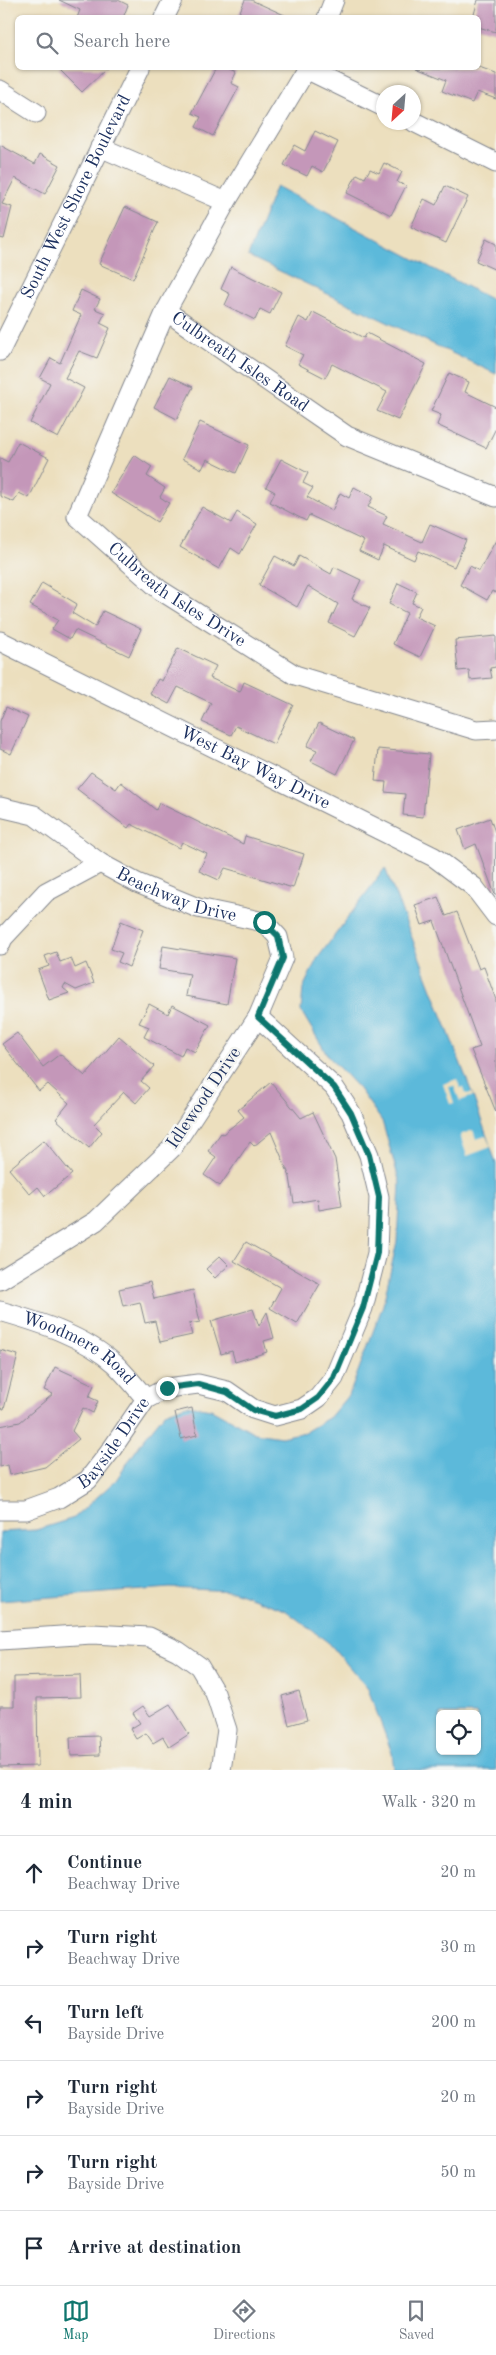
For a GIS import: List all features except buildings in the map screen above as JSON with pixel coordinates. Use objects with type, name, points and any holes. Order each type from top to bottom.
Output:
[{"type":"street","points":[[166,15],[173,0]]},
{"type":"street","points":[[328,15],[334,0]]},
{"type":"street","name":"South West Shore Boulevard","points":[[0,351],[139,70]]},
{"type":"street","points":[[100,146],[226,202],[305,70]]},
{"type":"street","points":[[310,70],[376,103]]},
{"type":"street","points":[[0,90],[36,113]]},
{"type":"street","points":[[421,126],[496,163]]},
{"type":"street","name":"Culbreath Isles Road","points":[[226,202],[166,311],[347,436],[496,497]]},
{"type":"street","name":"Culbreath Isles Drive","points":[[166,311],[77,516],[160,590],[295,675],[476,730],[496,729]]},
{"type":"street","name":"West Bay Way Drive","points":[[0,641],[434,857],[474,887],[496,916]]},
{"type":"street","name":"Beachway Drive","points":[[0,807],[34,815],[100,863],[137,883],[198,908],[264,922],[278,936],[283,958],[258,1017]]},
{"type":"street","points":[[0,945],[3,938],[46,892],[100,863]]},
{"type":"street","name":"Idlewood Drive","points":[[0,1280],[96,1221],[172,1148],[258,1017]]},
{"type":"street","name":"Bayside Drive","points":[[0,1510],[26,1510],[59,1498],[88,1480],[146,1399],[167,1388],[198,1384],[227,1392],[253,1410],[275,1416],[302,1409],[318,1398],[334,1378],[363,1308],[377,1253],[379,1197],[369,1155],[351,1113],[334,1087],[258,1017]]},
{"type":"street","name":"Woodmere Road","points":[[0,1311],[38,1322],[84,1343],[114,1363],[146,1399]]},
{"type":"street","points":[[0,1640],[92,1634],[150,1638],[178,1651],[199,1666],[215,1693],[227,1730],[222,1770]]},
{"type":"water","points":[[276,186],[496,302],[496,374],[248,256]]},
{"type":"water","points":[[385,868],[472,1093],[496,1163],[496,1770],[394,1770],[392,1753],[368,1689],[329,1643],[285,1610],[233,1591],[170,1588],[0,1601],[0,1532],[36,1530],[74,1518],[116,1480],[143,1440],[165,1413],[187,1405],[211,1409],[255,1433],[281,1437],[305,1432],[330,1417],[350,1393],[383,1305],[397,1241],[400,1183],[382,1121],[359,1089],[328,1056],[301,1011],[303,988],[317,959]]},
{"type":"pier","points":[[457,1079],[460,1088],[464,1087],[466,1094],[472,1093],[473,1096],[460,1101],[454,1086],[449,1087],[454,1103],[450,1104],[443,1084]]},
{"type":"pier","points":[[473,1130],[476,1139],[486,1136],[491,1147],[467,1156],[460,1135]]},
{"type":"route","points":[[167,1388],[198,1384],[227,1392],[253,1410],[275,1416],[302,1409],[318,1398],[334,1378],[363,1308],[377,1253],[379,1197],[369,1155],[351,1113],[334,1087],[258,1017],[283,958],[278,936],[264,922]]}]
